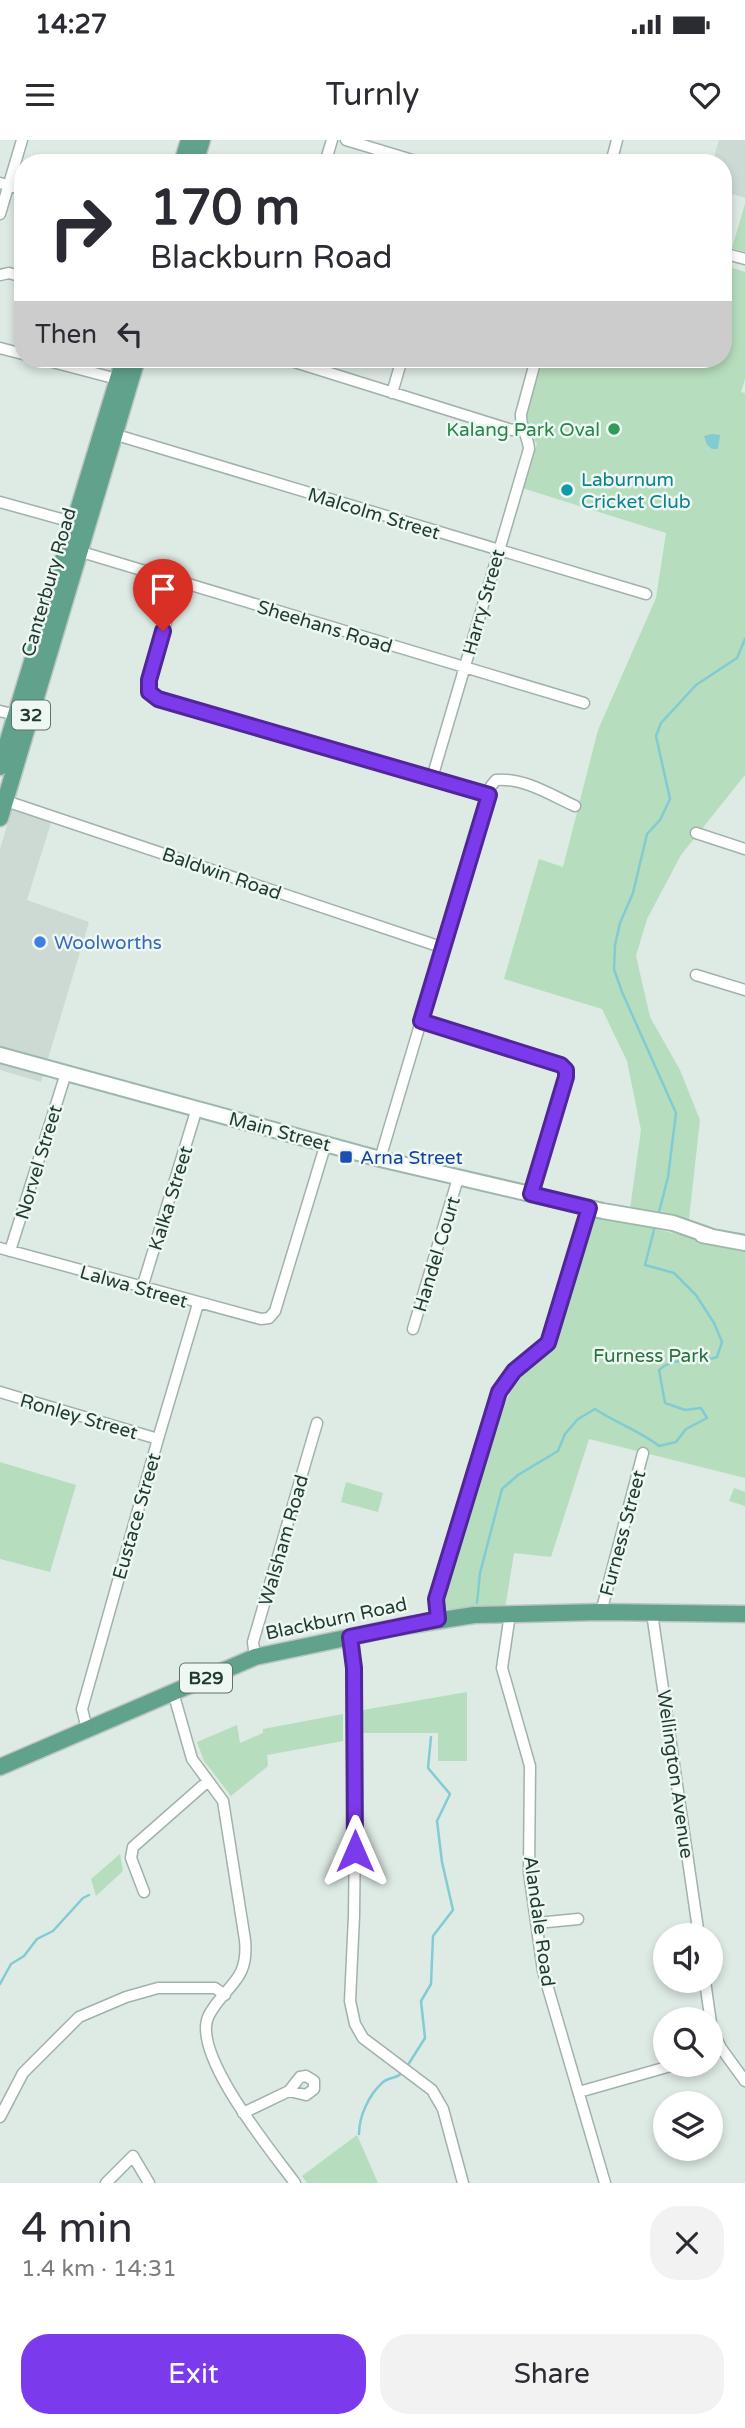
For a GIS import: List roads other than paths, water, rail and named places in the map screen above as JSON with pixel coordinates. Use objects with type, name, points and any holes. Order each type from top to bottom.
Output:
[{"type":"main road","name":"Canterbury Road","points":[[124,368],[124,381]]},
{"type":"main road","name":"Canterbury Road","points":[[0,767],[15,715],[73,550],[124,381],[132,368]]},
{"type":"main road","name":"Canterbury Road","points":[[0,818],[15,715]]},
{"type":"main road","name":"Blackburn Road","points":[[0,1767],[256,1657],[350,1637],[438,1619],[510,1614],[745,1614]]},
{"type":"street","points":[[346,140],[392,154]]},
{"type":"street","points":[[0,214],[4,184],[14,160]]},
{"type":"street","points":[[75,368],[124,381]]},
{"type":"street","points":[[313,368],[512,430],[522,427]]},
{"type":"street","points":[[391,393],[399,368]]},
{"type":"street","name":"Harry Street","points":[[432,778],[529,449],[521,414],[534,368]]},
{"type":"street","name":"Malcolm Street","points":[[108,433],[646,594]]},
{"type":"street","points":[[0,502],[81,524]]},
{"type":"street","name":"Sheehans Road","points":[[73,550],[584,704]]},
{"type":"street","points":[[178,582],[149,680],[149,692],[158,699],[489,795]]},
{"type":"street","points":[[380,1159],[491,786],[496,780],[505,779],[534,787],[575,806]]},
{"type":"street","name":"Baldwin Road","points":[[3,800],[443,948]]},
{"type":"street","points":[[696,833],[745,849]]},
{"type":"street","points":[[696,975],[745,990]]},
{"type":"street","points":[[421,1021],[561,1065],[566,1070],[531,1194]]},
{"type":"street","name":"Main Street","points":[[0,1055],[380,1159],[745,1243]]},
{"type":"street","name":"Norvel Street","points":[[5,1249],[65,1073]]},
{"type":"street","name":"Kalka Street","points":[[142,1288],[197,1108]]},
{"type":"street","name":"Lalwa Street","points":[[5,1249],[198,1304],[261,1320],[269,1318],[275,1311],[326,1143]]},
{"type":"street","name":"Handel Court","points":[[413,1329],[458,1178]]},
{"type":"street","points":[[438,1619],[436,1599],[499,1392],[514,1371],[548,1343],[596,1209]]},
{"type":"street","name":"Eustace Street","points":[[87,1729],[82,1709],[198,1304]]},
{"type":"street","name":"Ronley Street","points":[[0,1392],[158,1439]]},
{"type":"street","name":"Walsham Road","points":[[256,1657],[253,1642],[317,1423]]},
{"type":"street","name":"Furness Street","points":[[601,1612],[643,1453]]},
{"type":"street","name":"Wellington Avenue","points":[[653,1613],[697,1923]]},
{"type":"street","name":"Alandale Road","points":[[510,1614],[502,1668],[530,1766],[529,1872],[543,1971],[605,2183]]},
{"type":"street","points":[[350,1637],[354,1668],[355,1830],[350,2001],[355,2024],[363,2038],[432,2090],[443,2109],[463,2183]]},
{"type":"street","points":[[173,1692],[192,1759],[221,1796],[225,1807],[245,1940],[245,1961],[236,1983],[209,2014],[206,2032],[224,2082],[243,2113],[295,2183]]},
{"type":"street","points":[[144,1892],[131,1858],[133,1847],[208,1780]]},
{"type":"street","points":[[537,1923],[578,1919]]},
{"type":"street","points":[[0,2117],[23,2073],[79,2017],[126,1997],[158,1988],[215,1988],[225,1995]]},
{"type":"street","points":[[723,2059],[745,2081]]},
{"type":"street","points":[[579,2092],[653,2071]]},
{"type":"street","points":[[243,2113],[289,2091]]},
{"type":"street","points":[[106,2183],[133,2156],[149,2183]]},
{"type":"water","points":[[720,435],[718,449],[707,445],[704,436]]},
{"type":"waterway","points":[[658,1216],[668,1177],[676,1113],[622,992],[614,969],[615,945],[620,923],[633,893],[647,834],[660,820],[670,799],[656,736],[661,723],[696,685],[737,658],[745,639]]},
{"type":"waterway","points":[[477,1603],[480,1573],[502,1489],[518,1475],[558,1451],[565,1434],[578,1419],[595,1409],[659,1446],[676,1442],[686,1429],[707,1418],[701,1408],[685,1410],[665,1403],[659,1370],[679,1361],[717,1357],[722,1342],[714,1323],[696,1295],[674,1273],[645,1265],[655,1226]]},
{"type":"waterway","points":[[406,2068],[425,2038],[421,2001],[431,1984],[433,1936],[453,1910],[442,1862],[437,1821],[450,1794],[428,1768],[431,1737]]},
{"type":"waterway","points":[[0,1984],[11,1964],[24,1956],[37,1939],[53,1931],[83,1898],[89,1895]]},
{"type":"waterway","points":[[359,2134],[363,2113],[377,2088],[384,2081],[402,2073]]},
{"type":"place","name":"Kalang Park Oval","points":[[614,429]]},
{"type":"place","name":"Laburnum Cricket Club","points":[[567,490]]},
{"type":"place","name":"Woolworths","points":[[40,942]]},
{"type":"place","name":"Arna Street","points":[[346,1157]]},
{"type":"park label","name":"Furness Park","points":[[651,1355]]}]
